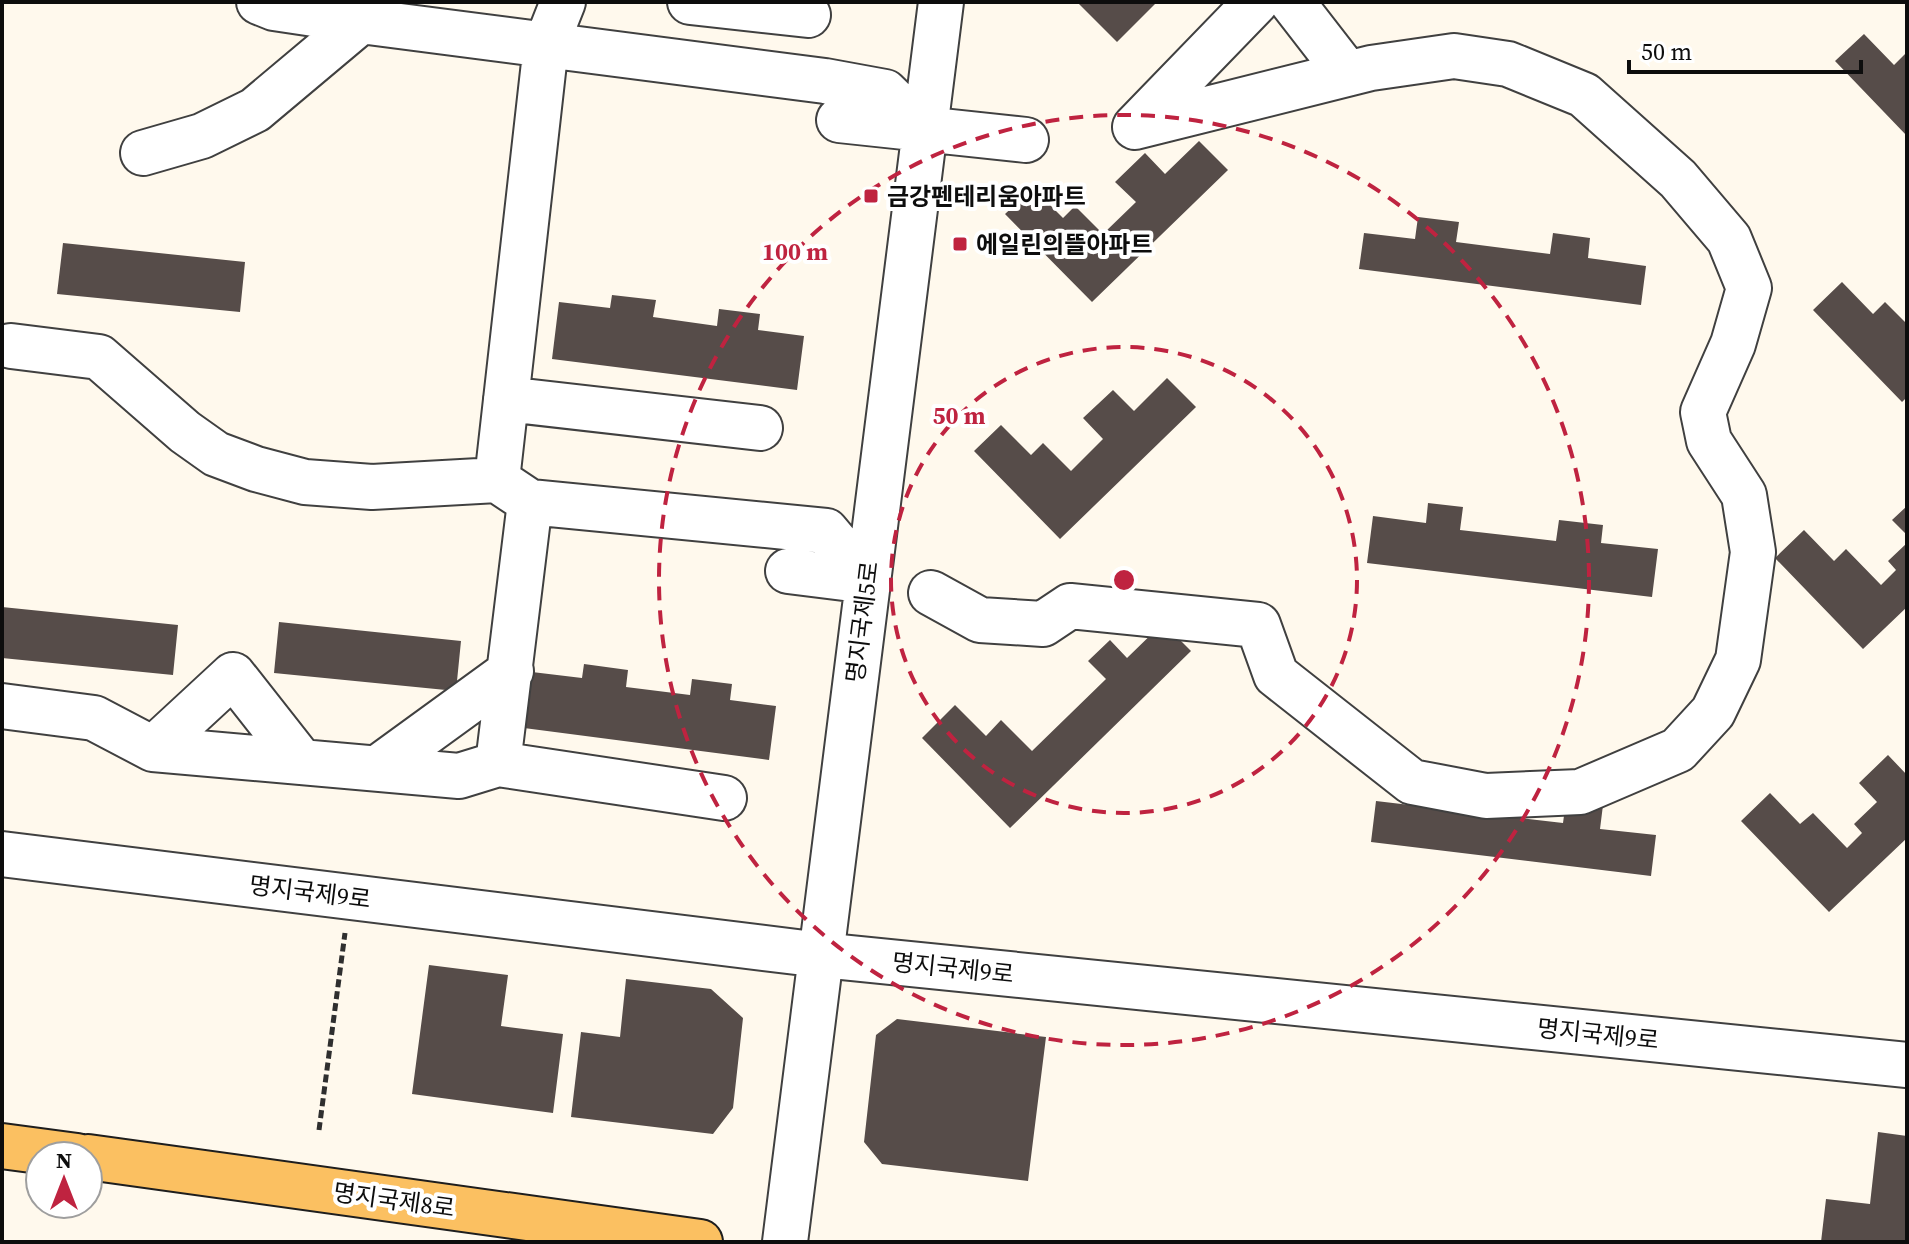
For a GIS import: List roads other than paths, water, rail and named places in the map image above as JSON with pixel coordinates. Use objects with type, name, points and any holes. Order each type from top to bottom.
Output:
[{"type":"main road","points":[[2,1146],[24,1149]]},
{"type":"main road","name":"명지국제8로","points":[[104,1159],[700,1242]]},
{"type":"street","points":[[259,2],[274,8],[381,17],[445,32],[825,81],[885,92],[924,130]]},
{"type":"street","points":[[445,32],[484,2]]},
{"type":"street","points":[[498,764],[511,671],[514,491],[506,399],[546,45],[563,2]]},
{"type":"street","points":[[690,2],[808,15]]},
{"type":"street","name":"명지국제5로","points":[[785,1242],[941,2]]},
{"type":"street","points":[[874,529],[887,557],[924,593],[980,620],[1043,624],[1070,606],[1258,625],[1276,675],[1412,782],[1486,796],[1580,792],[1678,750],[1713,712],[1738,660],[1753,552],[1744,495],[1709,441],[1703,412],[1733,344],[1749,288],[1729,239],[1678,179],[1584,95],[1508,64],[1454,56],[1347,73],[1135,127],[1256,2]]},
{"type":"street","points":[[1292,2],[1347,73]]},
{"type":"street","points":[[143,153],[202,136],[255,110],[381,17]]},
{"type":"street","points":[[839,120],[1026,140]]},
{"type":"street","points":[[11,346],[99,357],[185,432],[216,454],[256,469],[305,482],[514,491],[826,531],[868,581]]},
{"type":"street","points":[[506,399],[760,428]]},
{"type":"street","points":[[788,571],[868,581]]},
{"type":"street","points":[[860,640],[891,606],[924,593],[986,601]]},
{"type":"street","points":[[379,767],[511,671]]},
{"type":"street","points":[[153,749],[233,675],[300,760]]},
{"type":"street","points":[[2,706],[94,718],[153,749],[459,776],[498,764],[724,798]]},
{"type":"street","name":"명지국제9로","points":[[2,854],[821,955],[1907,1065]]},
{"type":"place","name":"금강펜테리움아파트","points":[[871,196]]},
{"type":"place","name":"에일린의뜰아파트","points":[[960,244]]}]
